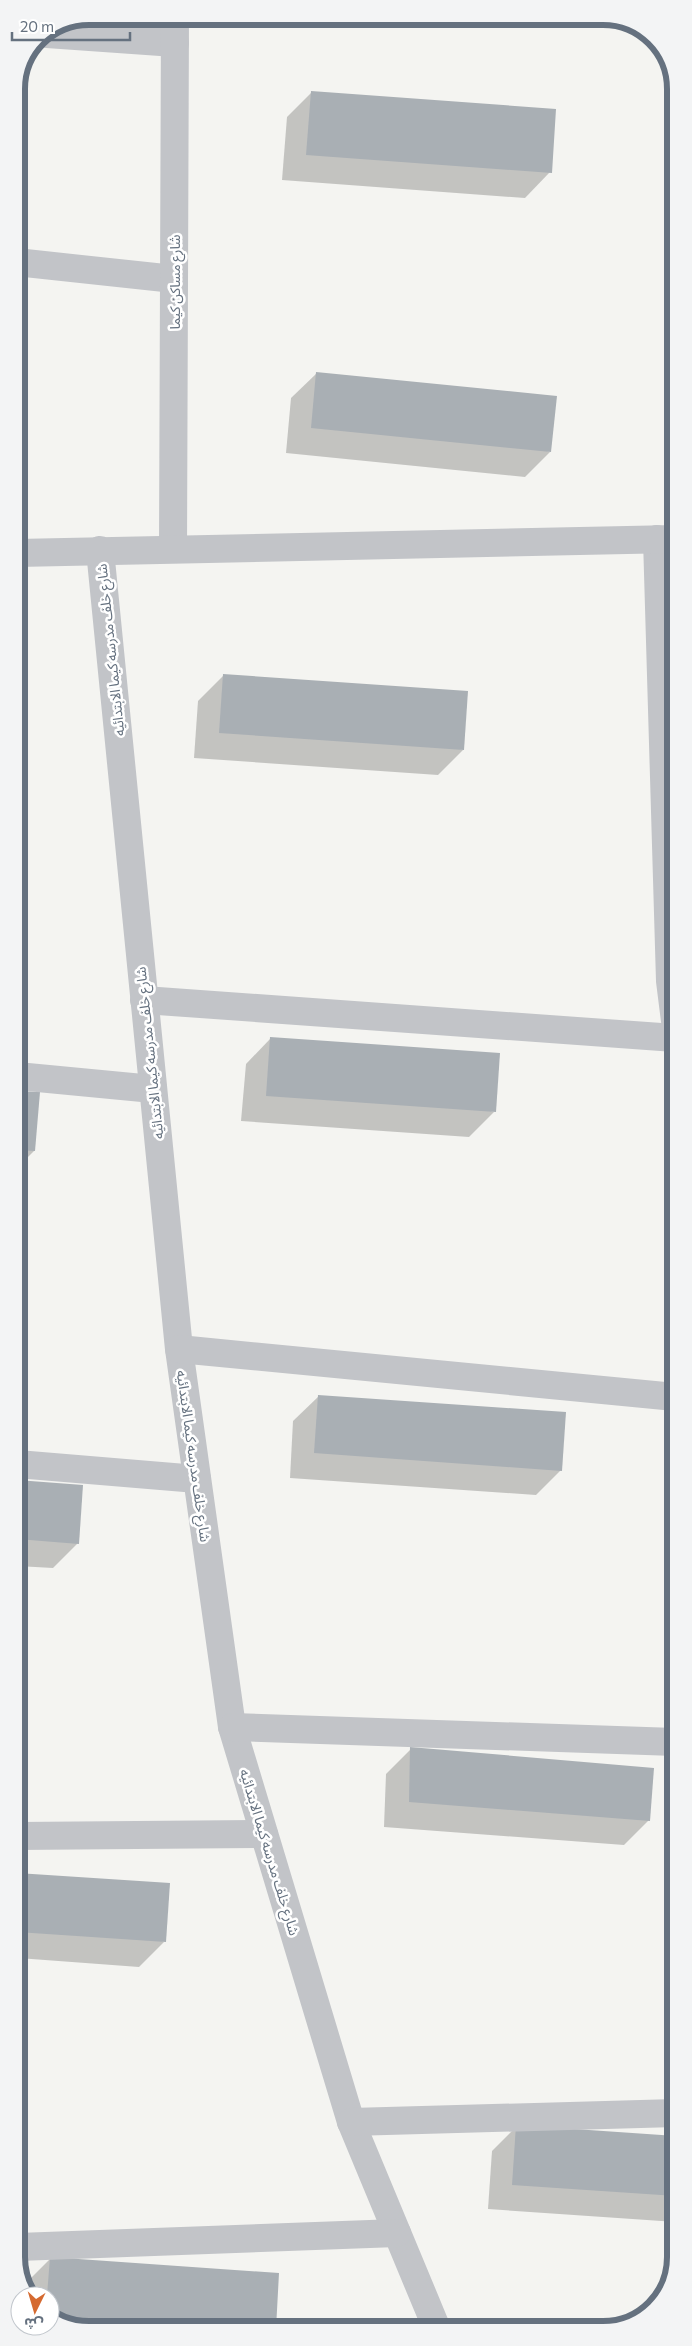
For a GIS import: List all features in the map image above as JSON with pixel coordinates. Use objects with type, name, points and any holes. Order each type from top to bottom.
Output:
[{"type":"street","name":"شارع مساكن كيما","points":[[174,548],[175,25]]},
{"type":"street","points":[[56,35],[175,43]]},
{"type":"street","points":[[25,263],[174,278]]},
{"type":"street","points":[[25,553],[174,548],[666,539],[667,613]]},
{"type":"street","name":"شارع خلف مدرسه كيما الابتدائيه","points":[[100,550],[179,1349],[232,1727],[351,2122],[434,2321]]},
{"type":"street","points":[[144,1000],[667,1037]]},
{"type":"street","points":[[25,1077],[153,1089]]},
{"type":"street","points":[[179,1349],[667,1396]]},
{"type":"street","points":[[25,1465],[197,1479]]},
{"type":"street","points":[[232,1727],[667,1742]]},
{"type":"street","points":[[25,1836],[264,1834]]},
{"type":"street","points":[[351,2122],[667,2112]]},
{"type":"street","points":[[25,2247],[397,2233]]},
{"type":"building","points":[[311,91],[556,109],[552,173],[306,155]]},
{"type":"building","points":[[316,372],[557,396],[551,452],[311,428]]},
{"type":"building","points":[[223,674],[468,691],[464,750],[219,733]]},
{"type":"building","points":[[270,1037],[500,1053],[496,1112],[266,1096]]},
{"type":"building","points":[[25,1091],[40,1092],[35,1151],[25,1150]]},
{"type":"building","points":[[318,1395],[566,1412],[562,1471],[314,1453]]},
{"type":"building","points":[[25,1481],[83,1485],[79,1544],[25,1540]]},
{"type":"building","points":[[410,1747],[654,1768],[650,1821],[409,1802]]},
{"type":"building","points":[[25,1874],[170,1883],[166,1942],[25,1933]]},
{"type":"building","points":[[516,2125],[667,2135],[667,2195],[512,2185]]},
{"type":"building","points":[[50,2257],[279,2273],[276,2321],[113,2321],[65,2316],[60,2314],[60,2286],[48,2286]]}]
